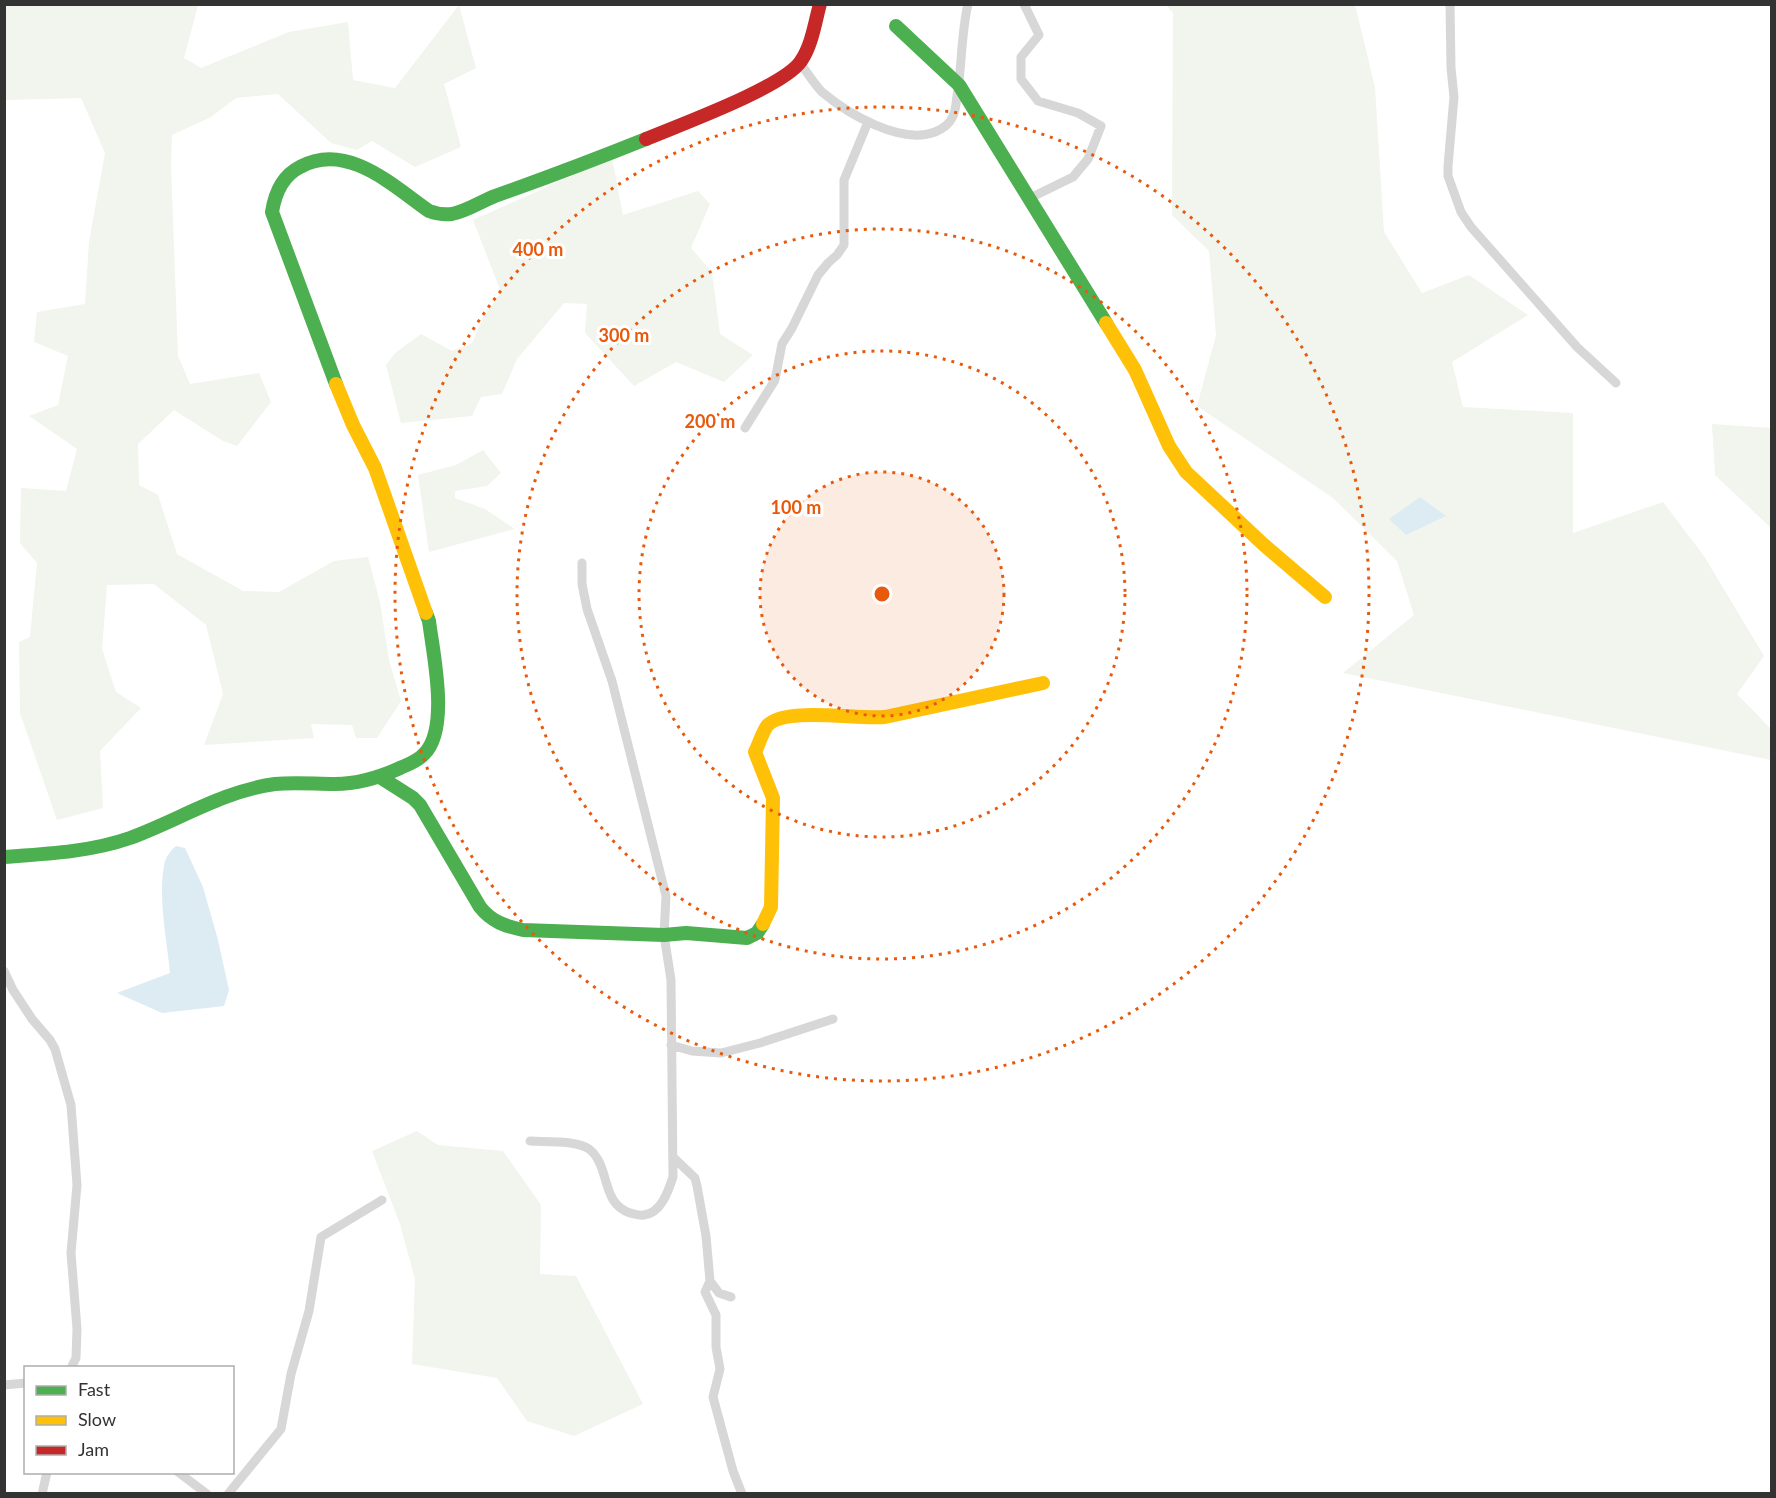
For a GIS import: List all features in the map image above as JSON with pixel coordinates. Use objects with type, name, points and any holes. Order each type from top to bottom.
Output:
[{"type":"street","points":[[4,857],[52,854],[129,838],[220,798],[250,789],[277,784],[338,784],[380,777],[417,760],[426,753],[434,736],[438,716],[438,692],[429,621],[375,468],[353,425],[327,362],[272,212],[276,193],[294,170],[304,164],[333,159],[348,161],[362,167],[429,212],[452,214],[466,210],[719,109],[776,81],[800,63],[806,52],[820,4]]},
{"type":"street","points":[[800,63],[821,91],[868,122],[908,135],[920,136],[931,133],[944,128],[952,120],[959,86],[968,4]]},
{"type":"street","points":[[1024,4],[1038,35],[1021,57],[1021,79],[1038,101],[1078,113],[1101,126],[1088,159],[1073,177],[1028,199]]},
{"type":"street","points":[[1450,4],[1454,97],[1448,166],[1452,189],[1461,212],[1577,347],[1616,383]]},
{"type":"street","points":[[896,26],[959,86],[1139,377],[1176,459],[1210,496],[1270,552],[1325,597]]},
{"type":"street","points":[[745,428],[776,380],[782,344],[815,281],[844,245],[844,180],[868,122]]},
{"type":"street","points":[[530,1141],[578,1144],[590,1150],[597,1159],[611,1197],[618,1208],[640,1216],[651,1214],[660,1205],[673,1177],[671,980],[664,935],[666,912],[663,880],[644,816],[612,681],[587,609],[582,584],[582,563]]},
{"type":"street","points":[[380,777],[420,805],[480,907],[488,917],[501,924],[541,932],[664,935],[686,933],[747,938],[757,933],[771,907],[772,787],[760,770],[755,752],[768,725],[785,718],[820,714],[869,718],[897,715],[933,705],[1043,683]]},
{"type":"street","points":[[4,971],[25,1009],[55,1049],[71,1105],[77,1185],[71,1253],[77,1329],[76,1358],[71,1366]]},
{"type":"street","points":[[670,1045],[693,1051],[721,1053],[833,1019]]},
{"type":"street","points":[[674,1158],[695,1178],[697,1186],[706,1236],[710,1281],[705,1292],[716,1315],[716,1347],[720,1369],[713,1397],[733,1471],[742,1494]]},
{"type":"street","points":[[228,1494],[281,1429],[291,1374],[309,1311],[321,1237],[382,1200]]},
{"type":"street","points":[[710,1281],[719,1293],[730,1298]]},
{"type":"street","points":[[4,1385],[24,1383]]},
{"type":"street","points":[[42,1494],[47,1474]]},
{"type":"street","points":[[179,1474],[207,1494]]},
{"type":"shaded area","points":[[4,5],[198,5],[184,58],[201,68],[289,32],[348,22],[353,80],[395,88],[459,5],[476,68],[444,84],[461,147],[415,167],[372,141],[357,150],[331,143],[278,94],[236,98],[211,117],[172,135],[171,166],[178,356],[190,384],[259,373],[271,402],[237,446],[223,441],[174,410],[138,444],[139,485],[158,495],[177,554],[243,591],[279,592],[334,561],[368,557],[380,602],[389,660],[401,701],[377,738],[356,738],[352,725],[311,724],[314,738],[204,745],[223,694],[206,625],[154,584],[107,585],[102,649],[116,692],[141,708],[100,751],[103,808],[57,820],[20,713],[19,642],[30,637],[37,563],[20,543],[21,488],[66,491],[77,449],[29,416],[58,405],[68,356],[34,342],[37,312],[85,304],[89,242],[105,153],[81,98],[5,100]]},
{"type":"shaded area","points":[[1166,5],[1355,5],[1375,87],[1384,232],[1422,293],[1469,275],[1528,315],[1452,362],[1463,407],[1573,413],[1573,533],[1663,502],[1704,556],[1764,656],[1737,694],[1771,729],[1771,760],[1343,673],[1414,615],[1397,561],[1333,498],[1197,406],[1216,335],[1209,251],[1172,215],[1173,13]]},
{"type":"shaded area","points":[[612,158],[623,215],[698,191],[710,204],[691,248],[712,272],[720,334],[753,355],[724,382],[676,362],[634,386],[585,333],[587,304],[564,303],[517,359],[502,394],[481,397],[472,416],[401,423],[386,365],[395,353],[421,334],[452,351],[472,343],[483,318],[501,292],[473,220]]},
{"type":"shaded area","points":[[1712,424],[1771,428],[1771,528],[1715,475]]},
{"type":"shaded area","points":[[483,450],[501,473],[487,486],[455,491],[455,498],[485,509],[515,529],[429,552],[418,475],[456,465]]},
{"type":"shaded area","points":[[1420,497],[1446,516],[1406,535],[1389,519]]},
{"type":"shaded area","points":[[176,846],[185,848],[203,887],[229,990],[224,1006],[162,1013],[117,993],[170,973],[162,906],[162,879],[165,860]]},
{"type":"shaded area","points":[[417,1131],[438,1145],[503,1151],[541,1205],[540,1274],[576,1276],[643,1404],[574,1436],[527,1421],[497,1378],[412,1364],[415,1279],[400,1224],[372,1151]]},
{"type":"traffic: fast","points":[[896,26],[959,85],[1106,323]]},
{"type":"traffic: fast","points":[[336,384],[272,212],[280,186],[288,175],[318,160],[335,159],[352,163],[385,179],[429,211],[449,214],[458,213],[495,196],[646,139]]},
{"type":"traffic: fast","points":[[4,857],[68,852],[115,843],[237,793],[282,783],[352,783],[385,774],[416,760],[424,754],[432,742],[438,709],[436,671],[426,613]]},
{"type":"traffic: fast","points":[[380,777],[420,805],[480,907],[494,920],[505,925],[523,930],[664,935],[686,933],[747,938],[757,933],[763,924]]},
{"type":"traffic: slow","points":[[1106,323],[1135,370],[1169,446],[1186,472],[1264,545],[1325,597]]},
{"type":"traffic: slow","points":[[336,384],[353,425],[375,468],[426,613]]},
{"type":"traffic: slow","points":[[763,924],[771,907],[773,798],[755,752],[767,726],[776,720],[805,715],[885,717],[1043,683]]},
{"type":"traffic: jam","points":[[646,139],[730,104],[791,71],[801,61],[808,48],[820,4]]}]
